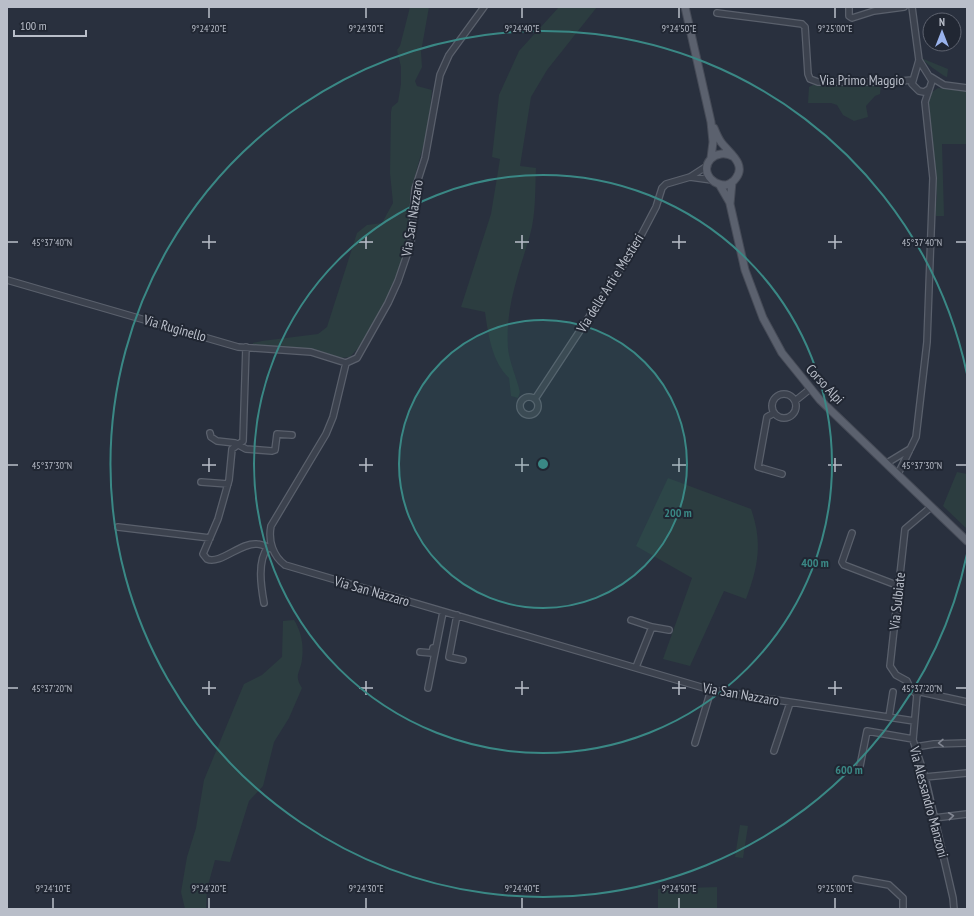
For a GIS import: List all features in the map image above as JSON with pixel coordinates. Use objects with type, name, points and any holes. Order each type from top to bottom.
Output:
[{"type":"main road","points":[[685,7],[711,122],[713,142],[711,158],[707,166],[708,172],[712,180],[719,184],[732,182],[737,177],[739,170],[738,163],[720,141],[711,122]]},
{"type":"main road","points":[[711,158],[720,153],[725,153],[734,157]]},
{"type":"main road","name":"Corso Alpi","points":[[730,204],[732,182]]},
{"type":"main road","name":"Corso Alpi","points":[[719,184],[730,204],[745,270],[763,318],[782,352],[810,389],[967,541]]},
{"type":"street","name":"Via San Nazzaro","points":[[346,363],[357,358],[388,303],[405,264],[412,232],[415,189],[428,142],[438,82],[444,64],[484,7]]},
{"type":"street","points":[[849,7],[849,16],[852,18],[874,11],[904,7]]},
{"type":"street","points":[[912,7],[919,60],[914,77],[915,89],[925,102]]},
{"type":"street","name":"Via Primo Maggio","points":[[717,12],[802,24],[806,27],[808,74],[810,79],[818,82],[890,82],[914,77]]},
{"type":"street","points":[[898,474],[916,437],[928,322],[933,178],[925,102],[932,83],[929,75],[919,60]]},
{"type":"street","points":[[914,77],[920,72],[929,75],[944,85]]},
{"type":"street","points":[[915,89],[922,92],[929,88],[944,85],[967,88]]},
{"type":"street","name":"Via delle Arti e Mestieri","points":[[535,399],[635,247],[656,207],[662,188],[666,184],[690,177],[707,166]]},
{"type":"street","name":"Via delle Arti e Mestieri","points":[[690,177],[712,180]]},
{"type":"street","name":"Via Ruginello","points":[[7,280],[246,347],[311,352],[346,363]]},
{"type":"street","points":[[246,347],[243,441],[232,449],[229,482],[218,519],[203,554],[210,561],[247,545],[257,544],[270,548]]},
{"type":"street","points":[[270,548],[271,526],[326,434],[333,417],[346,363]]},
{"type":"street","points":[[795,401],[810,389]]},
{"type":"street","points":[[780,394],[789,394],[795,401],[796,410],[790,417],[781,418],[774,413],[771,404],[776,396],[780,394]]},
{"type":"street","points":[[774,413],[767,417],[758,467],[782,474]]},
{"type":"street","points":[[210,433],[211,437],[217,440],[238,445],[246,449],[272,450],[275,450],[277,434],[292,435]]},
{"type":"street","points":[[887,463],[910,448]]},
{"type":"street","points":[[201,482],[229,482]]},
{"type":"street","name":"Via Sulbiate","points":[[917,694],[911,690],[907,681],[896,675],[890,666],[905,529],[931,507]]},
{"type":"street","points":[[118,527],[210,538]]},
{"type":"street","points":[[852,533],[842,562],[844,566],[899,586]]},
{"type":"street","name":"Via San Nazzaro","points":[[270,548],[280,561],[292,568],[711,690],[914,721]]},
{"type":"street","points":[[264,603],[261,582],[263,553],[270,548]]},
{"type":"street","points":[[420,652],[432,653],[442,611]]},
{"type":"street","points":[[428,688],[442,611]]},
{"type":"street","points":[[457,616],[449,657],[463,660]]},
{"type":"street","points":[[631,620],[652,627],[668,630]]},
{"type":"street","points":[[636,667],[652,627]]},
{"type":"street","points":[[695,743],[711,690]]},
{"type":"street","points":[[889,717],[893,692]]},
{"type":"street","points":[[917,694],[921,692],[967,702]]},
{"type":"street","name":"Via Alessandro Manzoni","points":[[917,694],[913,739],[925,777],[954,898],[954,909]]},
{"type":"street","points":[[774,752],[790,702]]},
{"type":"street","points":[[859,771],[867,731],[913,739]]},
{"type":"street","points":[[915,747],[934,744],[967,743]]},
{"type":"street","points":[[925,777],[967,773]]},
{"type":"street","points":[[934,818],[967,814]]},
{"type":"street","points":[[856,879],[889,885],[903,898],[903,909]]},
{"type":"shaded area","points":[[410,7],[429,7],[421,52],[422,67],[415,81],[417,86],[432,90],[428,129],[410,194],[410,231],[405,253],[386,302],[359,347],[350,357],[341,358],[312,351],[253,346],[253,343],[262,341],[318,334],[327,327],[357,233],[367,225],[382,223],[393,203],[390,173],[391,112],[392,107],[398,102],[401,84],[401,67],[397,50],[400,46]]},
{"type":"shaded area","points":[[559,7],[597,7],[547,70],[531,97],[520,166],[536,168],[534,210],[532,227],[517,277],[511,304],[508,333],[508,348],[511,364],[520,392],[518,398],[511,396],[509,378],[498,364],[489,338],[485,312],[461,307],[491,214],[500,159],[492,157],[499,95],[519,51]]},
{"type":"shaded area","points":[[921,58],[948,69],[947,77],[933,68]]},
{"type":"shaded area","points":[[813,85],[881,85],[880,94],[875,96],[866,106],[868,117],[854,121],[843,115],[837,105],[831,103],[808,103],[809,87]]},
{"type":"shaded area","points":[[938,88],[967,91],[967,144],[942,144],[944,216],[936,216],[935,211],[937,197],[928,102],[929,94]]},
{"type":"shaded area","points":[[957,472],[967,474],[967,529],[943,506]]},
{"type":"shaded area","points":[[668,478],[751,509],[757,533],[758,555],[754,576],[746,599],[724,591],[690,666],[663,659],[692,578],[636,546]]},
{"type":"shaded area","points":[[294,620],[302,643],[303,654],[298,680],[302,688],[289,718],[274,742],[263,786],[249,801],[230,862],[215,860],[207,889],[206,909],[185,909],[181,892],[187,857],[196,828],[204,780],[244,684],[262,675],[282,657],[283,621]]},
{"type":"shaded area","points":[[740,825],[748,826],[743,858],[735,857]]},
{"type":"shaded area","points":[[717,887],[717,909],[658,909],[658,889]]}]
